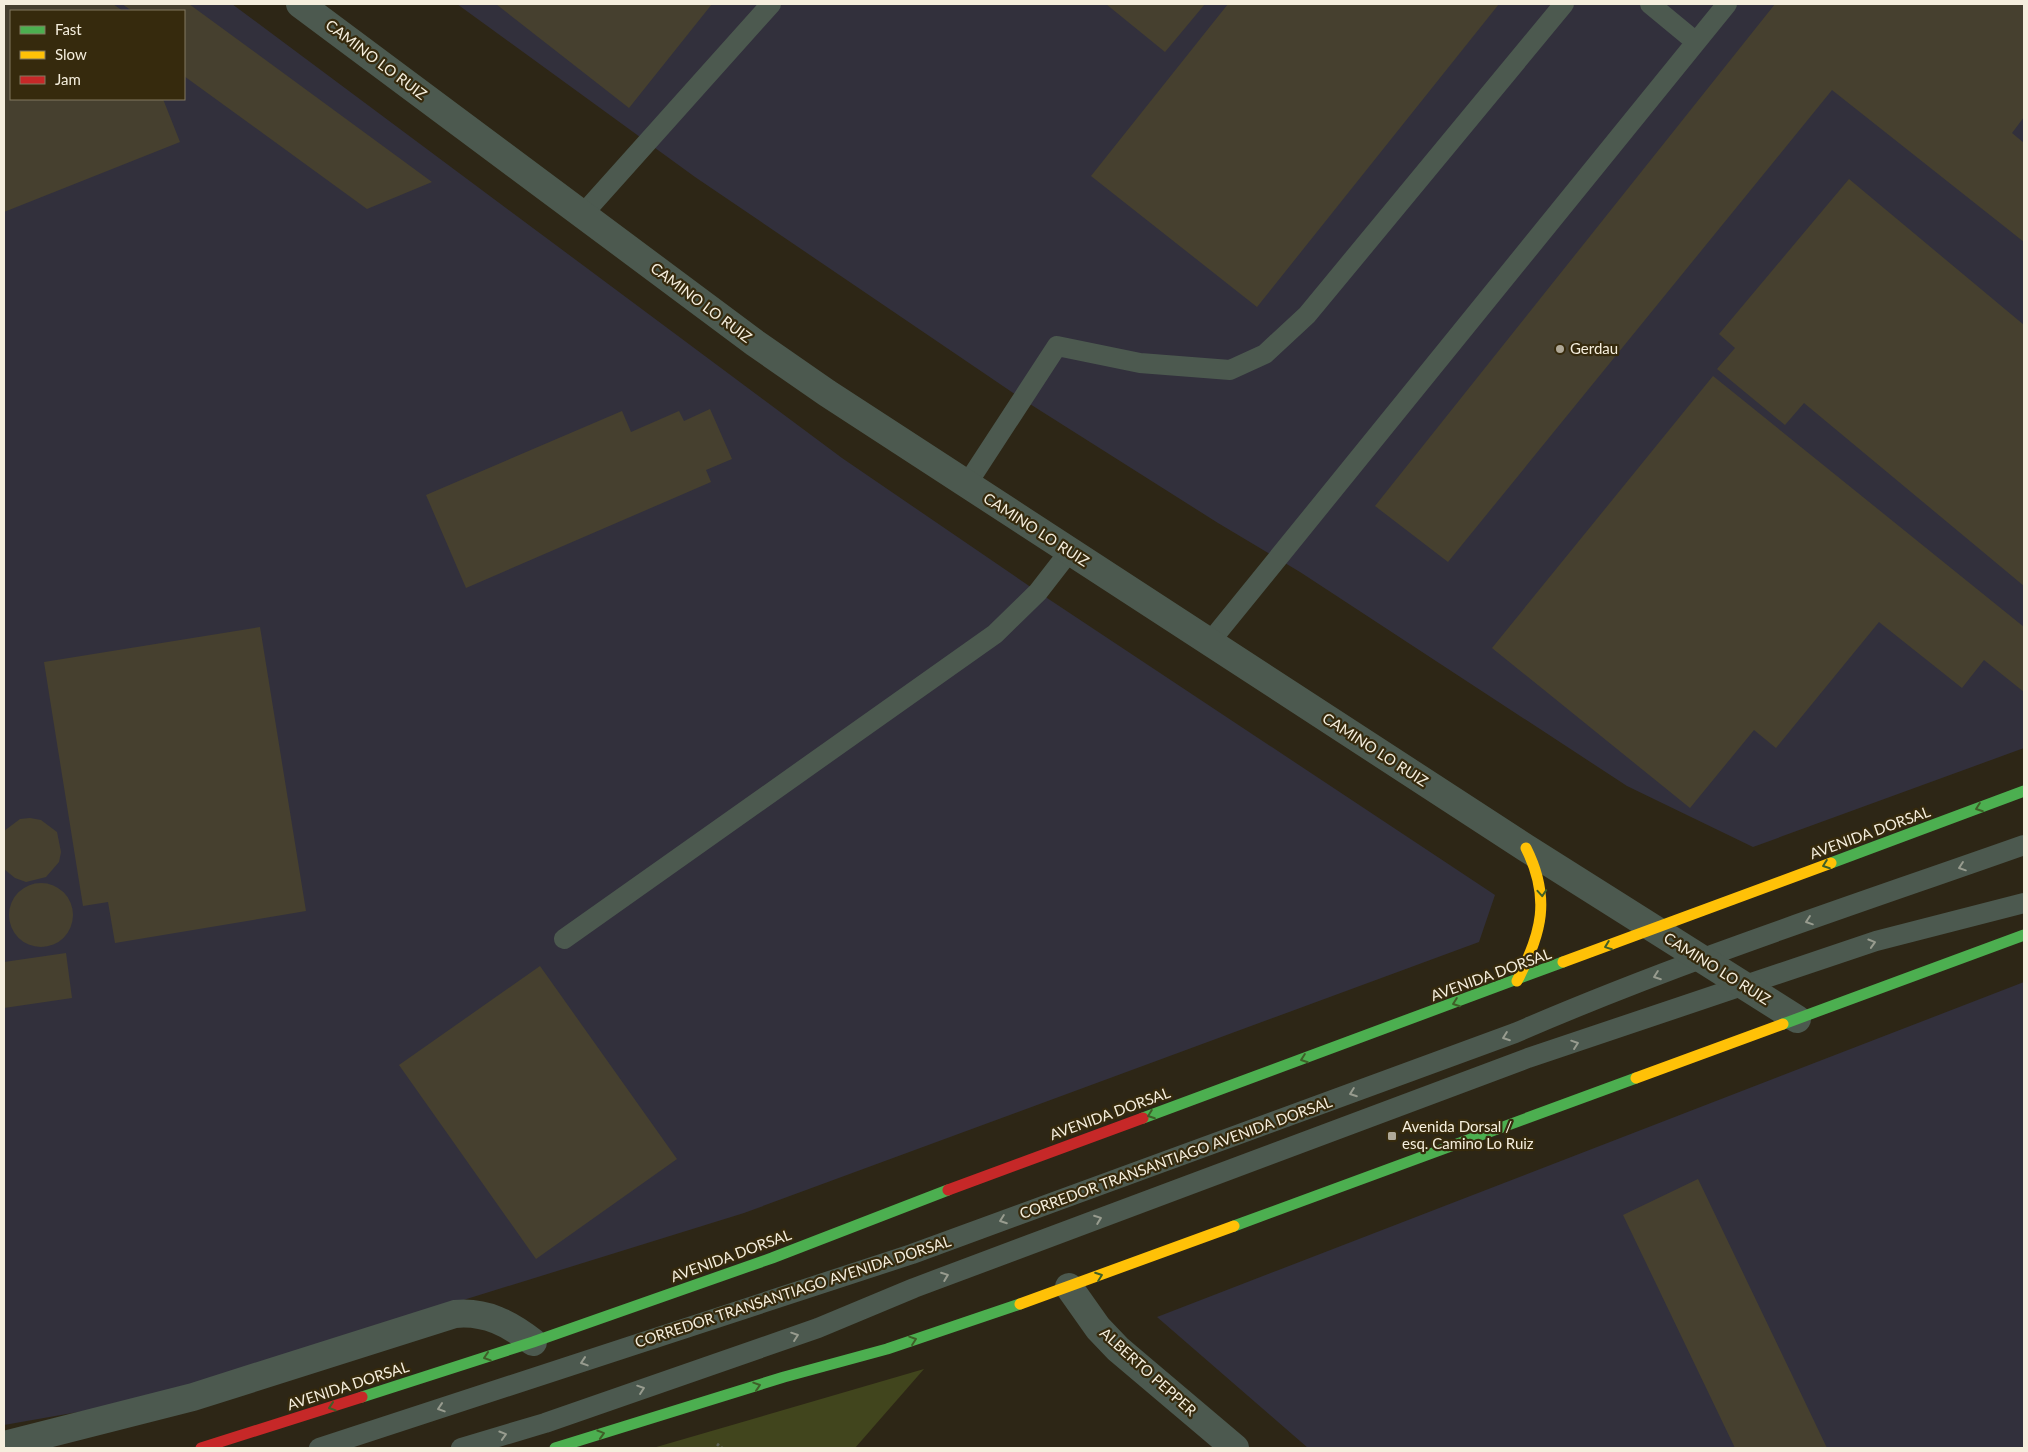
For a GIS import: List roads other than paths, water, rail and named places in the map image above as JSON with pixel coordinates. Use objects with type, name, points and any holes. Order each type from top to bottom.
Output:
[{"type":"main road","name":"AVENIDA DORSAL","points":[[201,1448],[533,1342],[772,1258],[872,1218],[1517,981],[2024,791]]},
{"type":"main road","points":[[1517,981],[1536,940],[1543,899],[1541,880],[1526,848]]},
{"type":"main road","points":[[555,1448],[784,1377],[887,1349],[1068,1287],[2024,935]]},
{"type":"street","name":"CAMINO LO RUIZ","points":[[300,4],[755,343],[1209,643],[1526,848],[1797,1019]]},
{"type":"street","name":"ALBERTO PEPPER","points":[[1068,1287],[1098,1328],[1118,1349],[1235,1448]]},
{"type":"street","points":[[4,1445],[193,1397],[456,1314],[469,1313],[501,1321],[533,1342]]},
{"type":"lane","points":[[583,214],[771,4]]},
{"type":"lane","points":[[967,484],[1058,346],[1140,363],[1230,370],[1265,354],[1307,315],[1564,4]]},
{"type":"lane","points":[[1650,4],[1696,42]]},
{"type":"lane","points":[[1209,643],[1727,4]]},
{"type":"lane","points":[[564,939],[995,634],[1038,592],[1069,552]]},
{"type":"lane","name":"CORREDOR TRANSANTIAGO AVENIDA DORSAL","points":[[319,1448],[912,1254],[1515,1034],[1580,1005],[2024,845]]},
{"type":"lane","name":"CORREDOR TRANSANTIAGO AVENIDA DORSAL","points":[[461,1448],[545,1423],[818,1328],[914,1288],[1528,1058],[1626,1027],[1743,985],[1876,941],[2024,903]]},
{"type":"place","name":"Gerdau","points":[[1560,349]]},
{"type":"place","name":"Avenida Dorsal / esq. Camino Lo Ruiz","points":[[1392,1136]]}]
